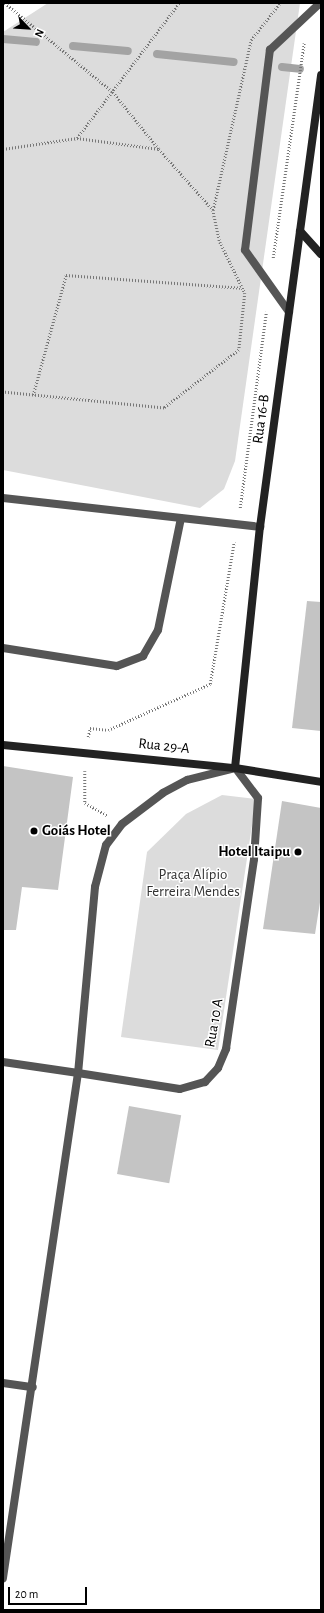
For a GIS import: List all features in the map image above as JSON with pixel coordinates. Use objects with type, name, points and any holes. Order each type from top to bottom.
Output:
[{"type":"street","points":[[289,312],[245,250],[270,50],[320,3]]},
{"type":"street","name":"Rua 16-B","points":[[235,768],[260,528],[321,74]]},
{"type":"street","points":[[300,231],[321,254]]},
{"type":"street","points":[[3,498],[237,524],[260,528]]},
{"type":"street","points":[[3,648],[116,666],[143,656],[158,630],[181,518]]},
{"type":"street","name":"Rua 29-A","points":[[3,745],[235,768],[321,782]]},
{"type":"street","points":[[3,1578],[33,1387],[78,1073],[95,887],[106,845],[122,824],[163,793],[187,780],[235,768]]},
{"type":"street","name":"Rua 10 A","points":[[3,1062],[180,1089],[205,1082],[218,1068],[227,1041],[254,859],[258,798],[235,768]]},
{"type":"street","points":[[3,1382],[33,1387]]},
{"type":"path","points":[[4,3],[113,92],[159,149],[213,210]]},
{"type":"path","points":[[77,138],[179,3]]},
{"type":"path","points":[[3,392],[164,408],[239,350],[245,294],[220,242],[213,210],[251,40],[280,3]]},
{"type":"path","points":[[122,824],[85,803],[85,752],[90,728],[108,730],[210,684],[237,524],[273,255],[308,14]]},
{"type":"path","points":[[3,149],[77,138],[159,149]]},
{"type":"path","points":[[220,242],[245,250],[296,260]]},
{"type":"path","points":[[33,395],[66,275],[242,288]]},
{"type":"green space","points":[[48,3],[300,3],[235,461],[224,489],[200,508],[3,470],[3,32]]},
{"type":"green space","name":"Praça Alípio Ferreira Mendes","points":[[222,795],[256,799],[218,1050],[121,1037],[147,852],[186,814]]},
{"type":"building","points":[[307,601],[321,602],[321,731],[292,728]]},
{"type":"building","name":"Goiás Hotel","points":[[3,766],[73,777],[58,890],[22,887],[16,930],[3,930]]},
{"type":"building","name":"Hotel Itaipu","points":[[282,801],[321,808],[321,896],[315,934],[263,929]]},
{"type":"building","points":[[129,1106],[181,1115],[169,1183],[117,1174]]},
{"type":"waterway","points":[[3,39],[36,42]]},
{"type":"waterway","points":[[73,46],[128,51]]},
{"type":"waterway","points":[[157,54],[234,62]]},
{"type":"waterway","points":[[282,67],[300,69]]},
{"type":"place","name":"Goiás Hotel","points":[[34,831]]},
{"type":"place","name":"Hotel Itaipu","points":[[298,852]]}]
